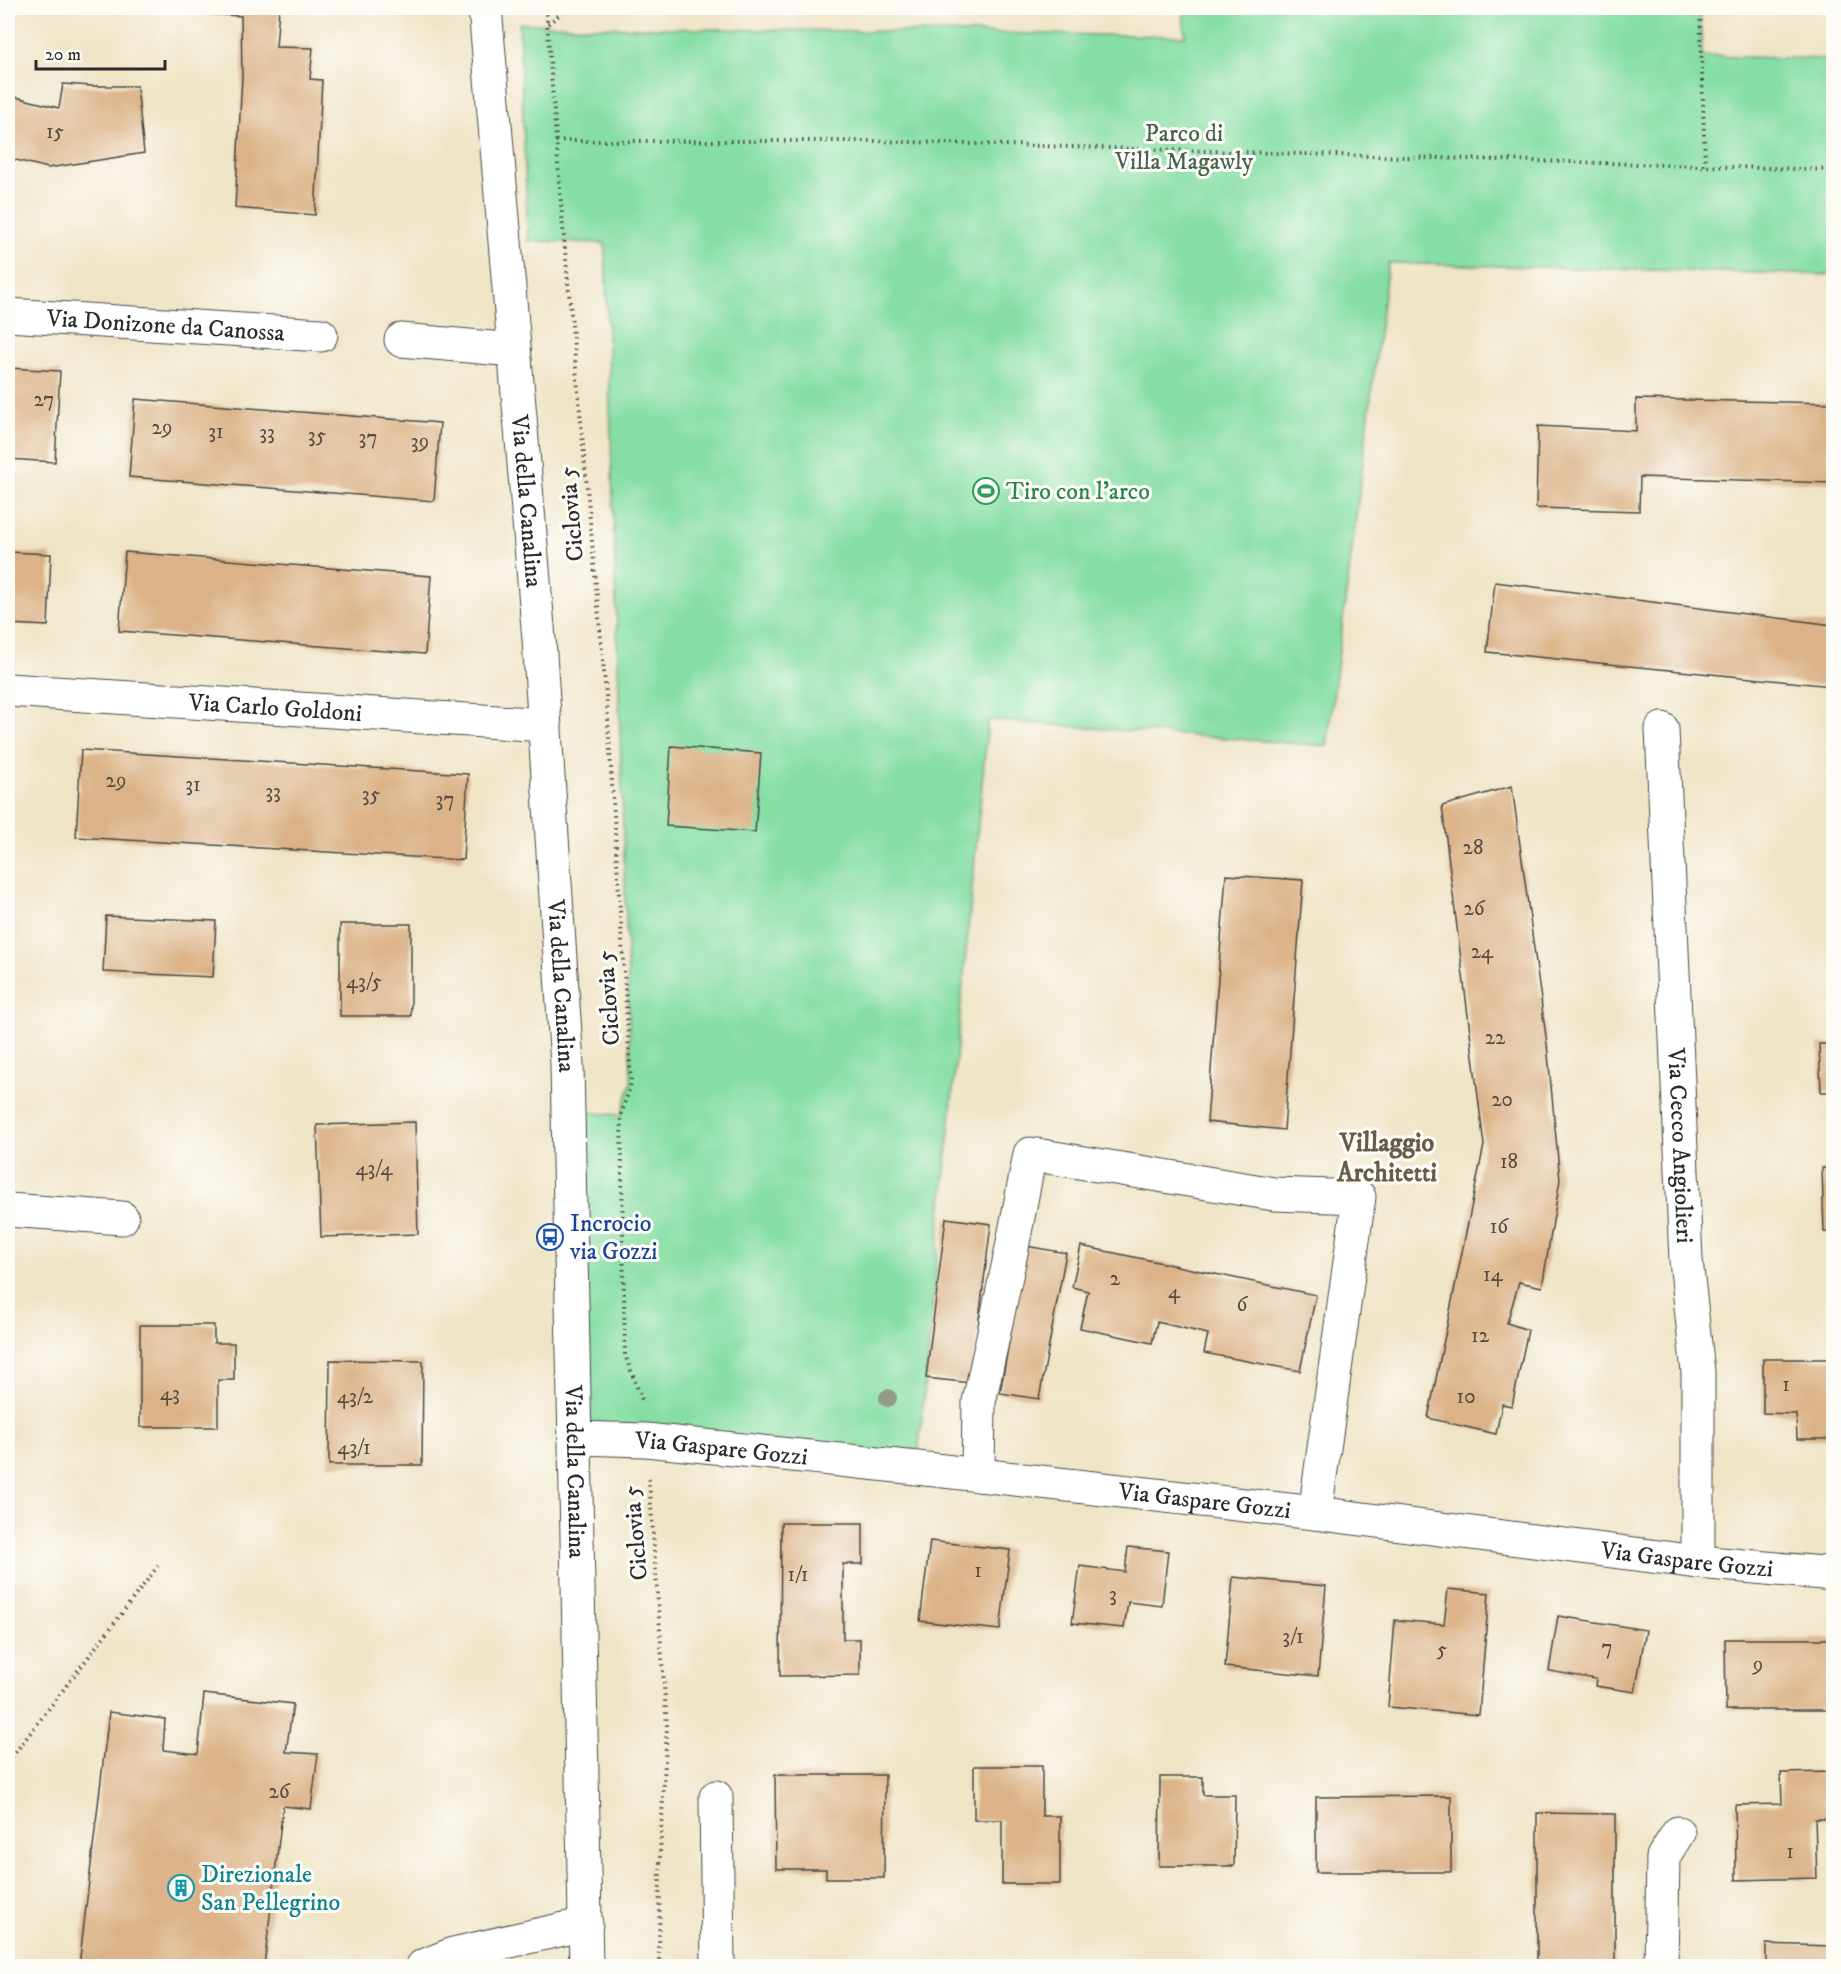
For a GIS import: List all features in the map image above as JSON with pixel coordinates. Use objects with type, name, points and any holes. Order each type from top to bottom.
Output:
[{"type":"street","name":"Via della Canalina","points":[[484,8],[544,725],[567,1065],[586,1966]]},
{"type":"street","name":"Via Donizone da Canossa","points":[[8,315],[321,335]]},
{"type":"street","points":[[401,340],[514,350]]},
{"type":"street","name":"Via Carlo Goldoni","points":[[8,690],[544,725]]},
{"type":"street","name":"Via Cecco Angiolieri","points":[[1662,729],[1686,1260],[1698,1372],[1698,1562]]},
{"type":"street","points":[[978,1475],[979,1402],[1030,1154],[1274,1194],[1359,1197],[1315,1513]]},
{"type":"street","points":[[8,1210],[122,1218]]},
{"type":"street","name":"Via Gaspare Gozzi","points":[[575,1438],[646,1440],[978,1475],[1315,1513],[1698,1562],[1833,1574]]},
{"type":"street","points":[[716,1797],[718,1966]]},
{"type":"street","points":[[1661,1966],[1663,1857],[1678,1833]]},
{"type":"street","points":[[423,1966],[453,1953],[586,1924]]},
{"type":"path","name":"Ciclovia 5","points":[[546,8],[607,705],[631,1083],[621,1115],[625,1355],[641,1395],[667,1726],[660,1853],[659,1966]]},
{"type":"path","points":[[548,24],[568,8]]},
{"type":"path","points":[[1700,8],[1705,166]]},
{"type":"path","points":[[556,141],[875,141],[1833,170]]},
{"type":"path","points":[[8,1762],[158,1566]]},
{"type":"green space","name":"Parco di Villa Magawly","points":[[1183,8],[1700,8],[1702,56],[1833,59],[1833,275],[1388,263],[1327,746],[988,720],[917,1468],[575,1438],[568,1111],[621,1115],[631,1083],[605,243],[528,241],[519,23],[589,27],[1185,36]]},
{"type":"building","points":[[205,8],[279,8],[276,47],[313,48],[310,79],[322,80],[315,215],[235,208],[242,76],[241,16],[205,14]]},
{"type":"building","points":[[63,84],[137,86],[144,153],[48,168],[8,158],[8,95],[59,108]]},
{"type":"building","points":[[8,368],[60,371],[55,462],[8,459]]},
{"type":"building","points":[[135,399],[440,423],[434,501],[129,477]]},
{"type":"building","points":[[1636,399],[1833,403],[1833,483],[1640,477],[1639,511],[1536,508],[1538,426],[1636,431]]},
{"type":"building","points":[[8,552],[51,554],[48,626],[8,624]]},
{"type":"building","points":[[125,552],[431,576],[425,654],[119,631]]},
{"type":"building","points":[[1495,582],[1833,625],[1832,686],[1487,652]]},
{"type":"building","points":[[671,746],[761,753],[755,832],[666,826]]},
{"type":"building","points":[[81,750],[468,774],[463,860],[76,837]]},
{"type":"building","points":[[1512,786],[1547,1044],[1560,1180],[1542,1287],[1519,1282],[1507,1323],[1528,1330],[1512,1406],[1502,1404],[1496,1434],[1428,1418],[1484,1145],[1442,806]]},
{"type":"building","points":[[1226,875],[1303,880],[1284,1130],[1207,1122]]},
{"type":"building","points":[[106,916],[216,921],[213,977],[103,972]]},
{"type":"building","points":[[340,924],[411,924],[411,1016],[340,1016]]},
{"type":"building","points":[[1819,1044],[1833,1044],[1833,1092],[1821,1092]]},
{"type":"building","points":[[415,1122],[418,1234],[321,1237],[317,1125]]},
{"type":"building","points":[[1822,1168],[1833,1168],[1833,1232],[1824,1232]]},
{"type":"building","points":[[946,1218],[991,1224],[971,1383],[926,1378]]},
{"type":"building","points":[[1026,1246],[1066,1253],[1039,1399],[1000,1393]]},
{"type":"building","points":[[1081,1246],[1316,1295],[1300,1371],[1204,1353],[1208,1334],[1157,1322],[1152,1343],[1080,1328],[1088,1291],[1072,1287]]},
{"type":"building","points":[[140,1325],[214,1325],[214,1343],[234,1343],[234,1380],[218,1380],[218,1427],[140,1427]]},
{"type":"building","points":[[1763,1359],[1833,1359],[1833,1439],[1797,1439],[1796,1414],[1763,1413]]},
{"type":"building","points":[[330,1360],[423,1361],[422,1465],[329,1465]]},
{"type":"building","points":[[781,1523],[863,1523],[863,1564],[843,1564],[843,1639],[860,1639],[860,1675],[780,1676]]},
{"type":"building","points":[[930,1541],[1010,1550],[1000,1630],[920,1621]]},
{"type":"building","points":[[1128,1547],[1168,1551],[1162,1606],[1128,1602],[1124,1628],[1072,1623],[1080,1566],[1125,1572]]},
{"type":"building","points":[[1233,1577],[1326,1586],[1318,1676],[1225,1667]]},
{"type":"building","points":[[1448,1589],[1489,1593],[1479,1715],[1388,1707],[1395,1620],[1444,1624]]},
{"type":"building","points":[[1558,1616],[1646,1630],[1635,1692],[1595,1686],[1596,1679],[1549,1671]]},
{"type":"building","points":[[1725,1639],[1833,1639],[1833,1710],[1726,1710]]},
{"type":"building","name":"Direzionale San Pellegrino","points":[[204,1694],[293,1704],[286,1752],[318,1754],[311,1809],[283,1806],[264,1966],[79,1966],[109,1712],[165,1719],[163,1750],[198,1754]]},
{"type":"building","points":[[974,1766],[1042,1766],[1042,1816],[1060,1816],[1060,1884],[1002,1884],[1002,1820],[974,1820]]},
{"type":"building","points":[[1833,1772],[1833,1819],[1815,1819],[1817,1878],[1736,1880],[1735,1805],[1782,1804],[1781,1773]]},
{"type":"building","points":[[775,1775],[885,1775],[884,1878],[826,1878],[826,1869],[776,1869]]},
{"type":"building","points":[[1160,1777],[1203,1777],[1203,1795],[1235,1795],[1234,1866],[1159,1866]]},
{"type":"building","points":[[1451,1796],[1451,1872],[1316,1872],[1316,1797]]},
{"type":"building","points":[[1537,1813],[1615,1814],[1615,1966],[1537,1966]]},
{"type":"building","points":[[1766,1944],[1833,1946],[1833,1966],[1766,1966]]},
{"type":"place","name":"Tiro con l'arco","points":[[986,491]]},
{"type":"place","name":"Incrocio via Gozzi","points":[[550,1237]]},
{"type":"place","name":"Direzionale San Pellegrino","points":[[181,1888]]},
{"type":"district","name":"Villaggio Architetti","points":[[1387,1157]]}]
